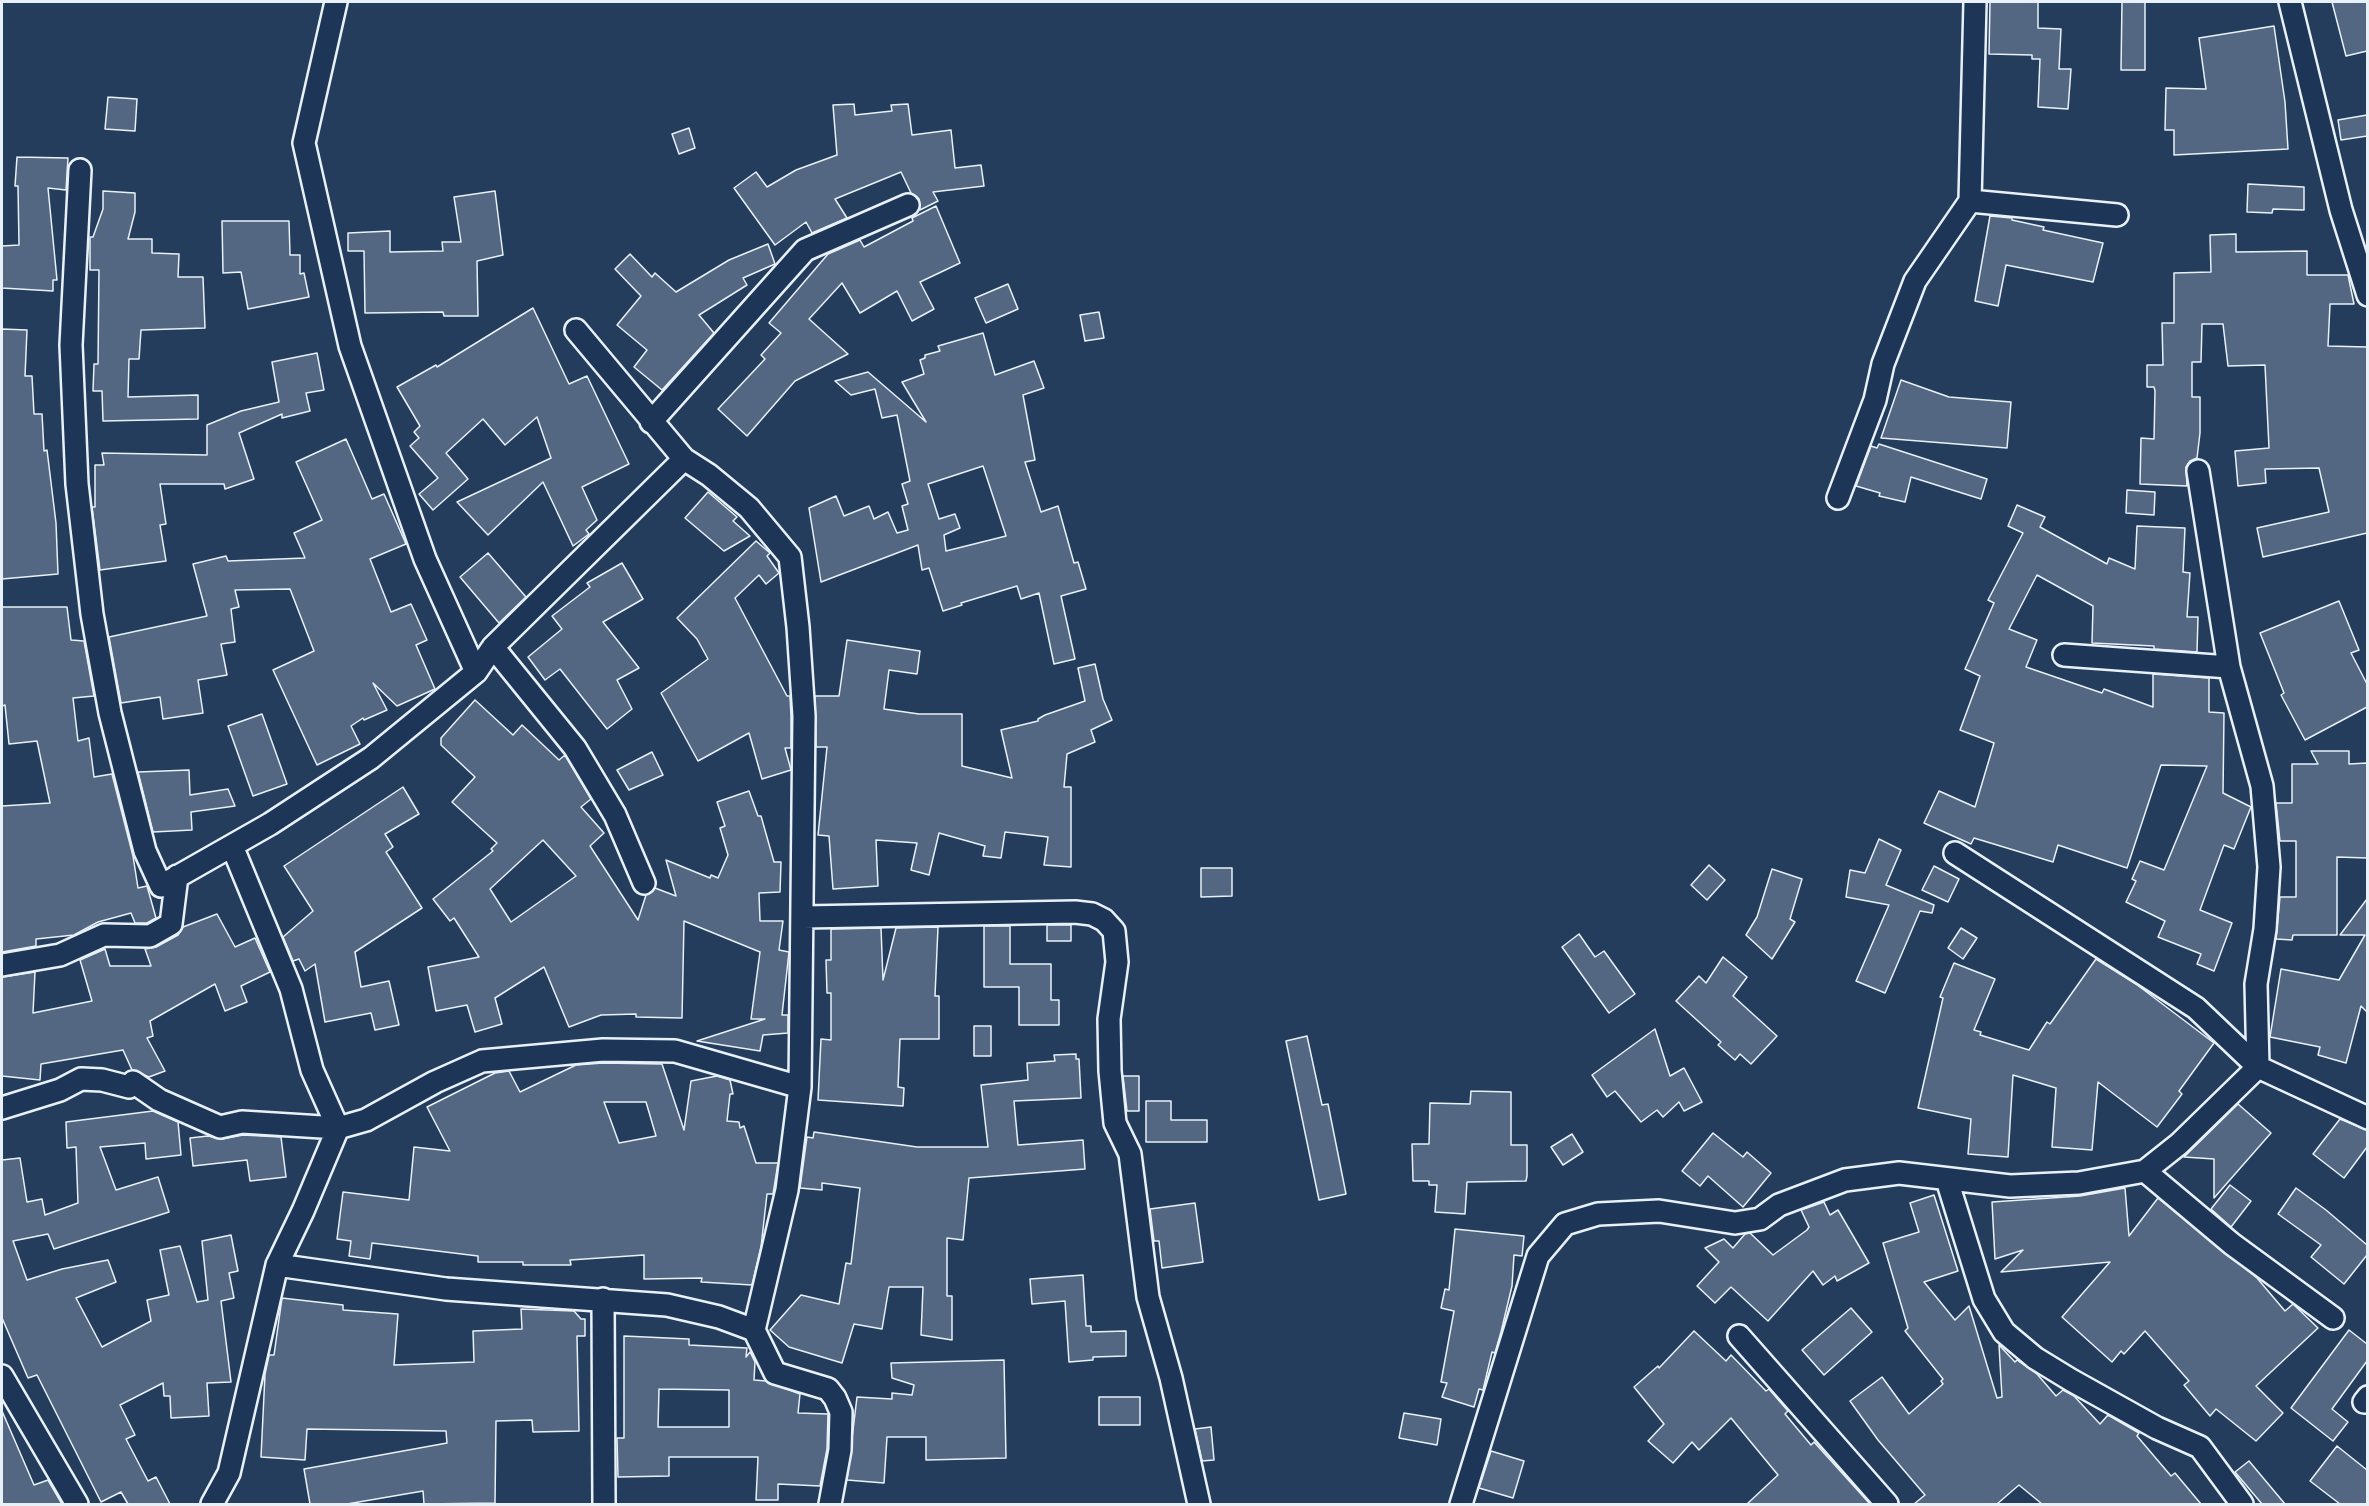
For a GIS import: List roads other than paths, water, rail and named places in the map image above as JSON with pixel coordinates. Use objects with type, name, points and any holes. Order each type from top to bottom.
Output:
[{"type":"street","points":[[336,2],[304,143],[350,346],[425,560],[476,672]]},
{"type":"street","points":[[1838,498],[1875,400],[1883,364],[1915,281],[1970,201],[1975,2]]},
{"type":"street","points":[[2290,2],[2341,210],[2367,295]]},
{"type":"street","points":[[80,171],[71,345],[77,484],[92,614],[110,713],[145,851],[160,886],[270,824],[371,758],[476,672],[494,647],[684,459]]},
{"type":"street","points":[[1970,201],[2117,215]]},
{"type":"street","points":[[651,422],[805,250],[908,205]]},
{"type":"street","points":[[576,330],[684,459],[710,475],[749,508],[790,557],[798,627],[804,716],[804,917],[800,1087],[787,1190],[754,1330],[775,1373],[828,1389],[835,1398],[841,1412],[840,1450],[830,1504]]},
{"type":"street","points":[[1461,1504],[1511,1350],[1538,1256],[1565,1224],[1598,1214],[1659,1211],[1735,1223],[1760,1219],[1779,1205],[1845,1180],[1899,1173],[2010,1186],[2079,1183],[2145,1171],[2179,1144],[2258,1066],[2256,984],[2265,929],[2269,867],[2262,786],[2229,667],[2198,471]]},
{"type":"street","points":[[494,647],[575,748],[615,814],[644,884]]},
{"type":"street","points":[[2064,656],[2229,667]]},
{"type":"street","points":[[212,1504],[230,1473],[277,1265],[338,1128],[312,1070],[291,990],[232,846]]},
{"type":"street","points":[[1955,853],[2196,1008],[2258,1066],[2367,1118]]},
{"type":"street","points":[[2,965],[60,955],[104,935],[150,936],[171,924],[177,876]]},
{"type":"street","points":[[804,917],[1075,912],[1098,917],[1114,931],[1117,962],[1109,1019],[1110,1071],[1115,1123],[1133,1165],[1137,1225],[1148,1297],[1171,1378],[1198,1504]]},
{"type":"street","points":[[2,1108],[60,1090],[81,1079],[102,1080],[129,1087],[134,1082],[159,1100],[220,1127],[242,1122],[338,1128],[366,1120],[435,1082],[482,1061],[603,1050],[675,1051],[800,1087]]},
{"type":"street","points":[[2145,1171],[2232,1244],[2333,1318]]},
{"type":"street","points":[[1947,1179],[1984,1299],[2004,1332],[2035,1358],[2071,1380],[2157,1428],[2199,1447],[2242,1504]]},
{"type":"street","points":[[277,1265],[446,1289],[666,1305],[719,1317],[754,1330]]},
{"type":"street","points":[[603,1299],[604,1504]]},
{"type":"street","points":[[1739,1336],[1887,1504]]},
{"type":"street","points":[[2,1376],[77,1504]]}]
